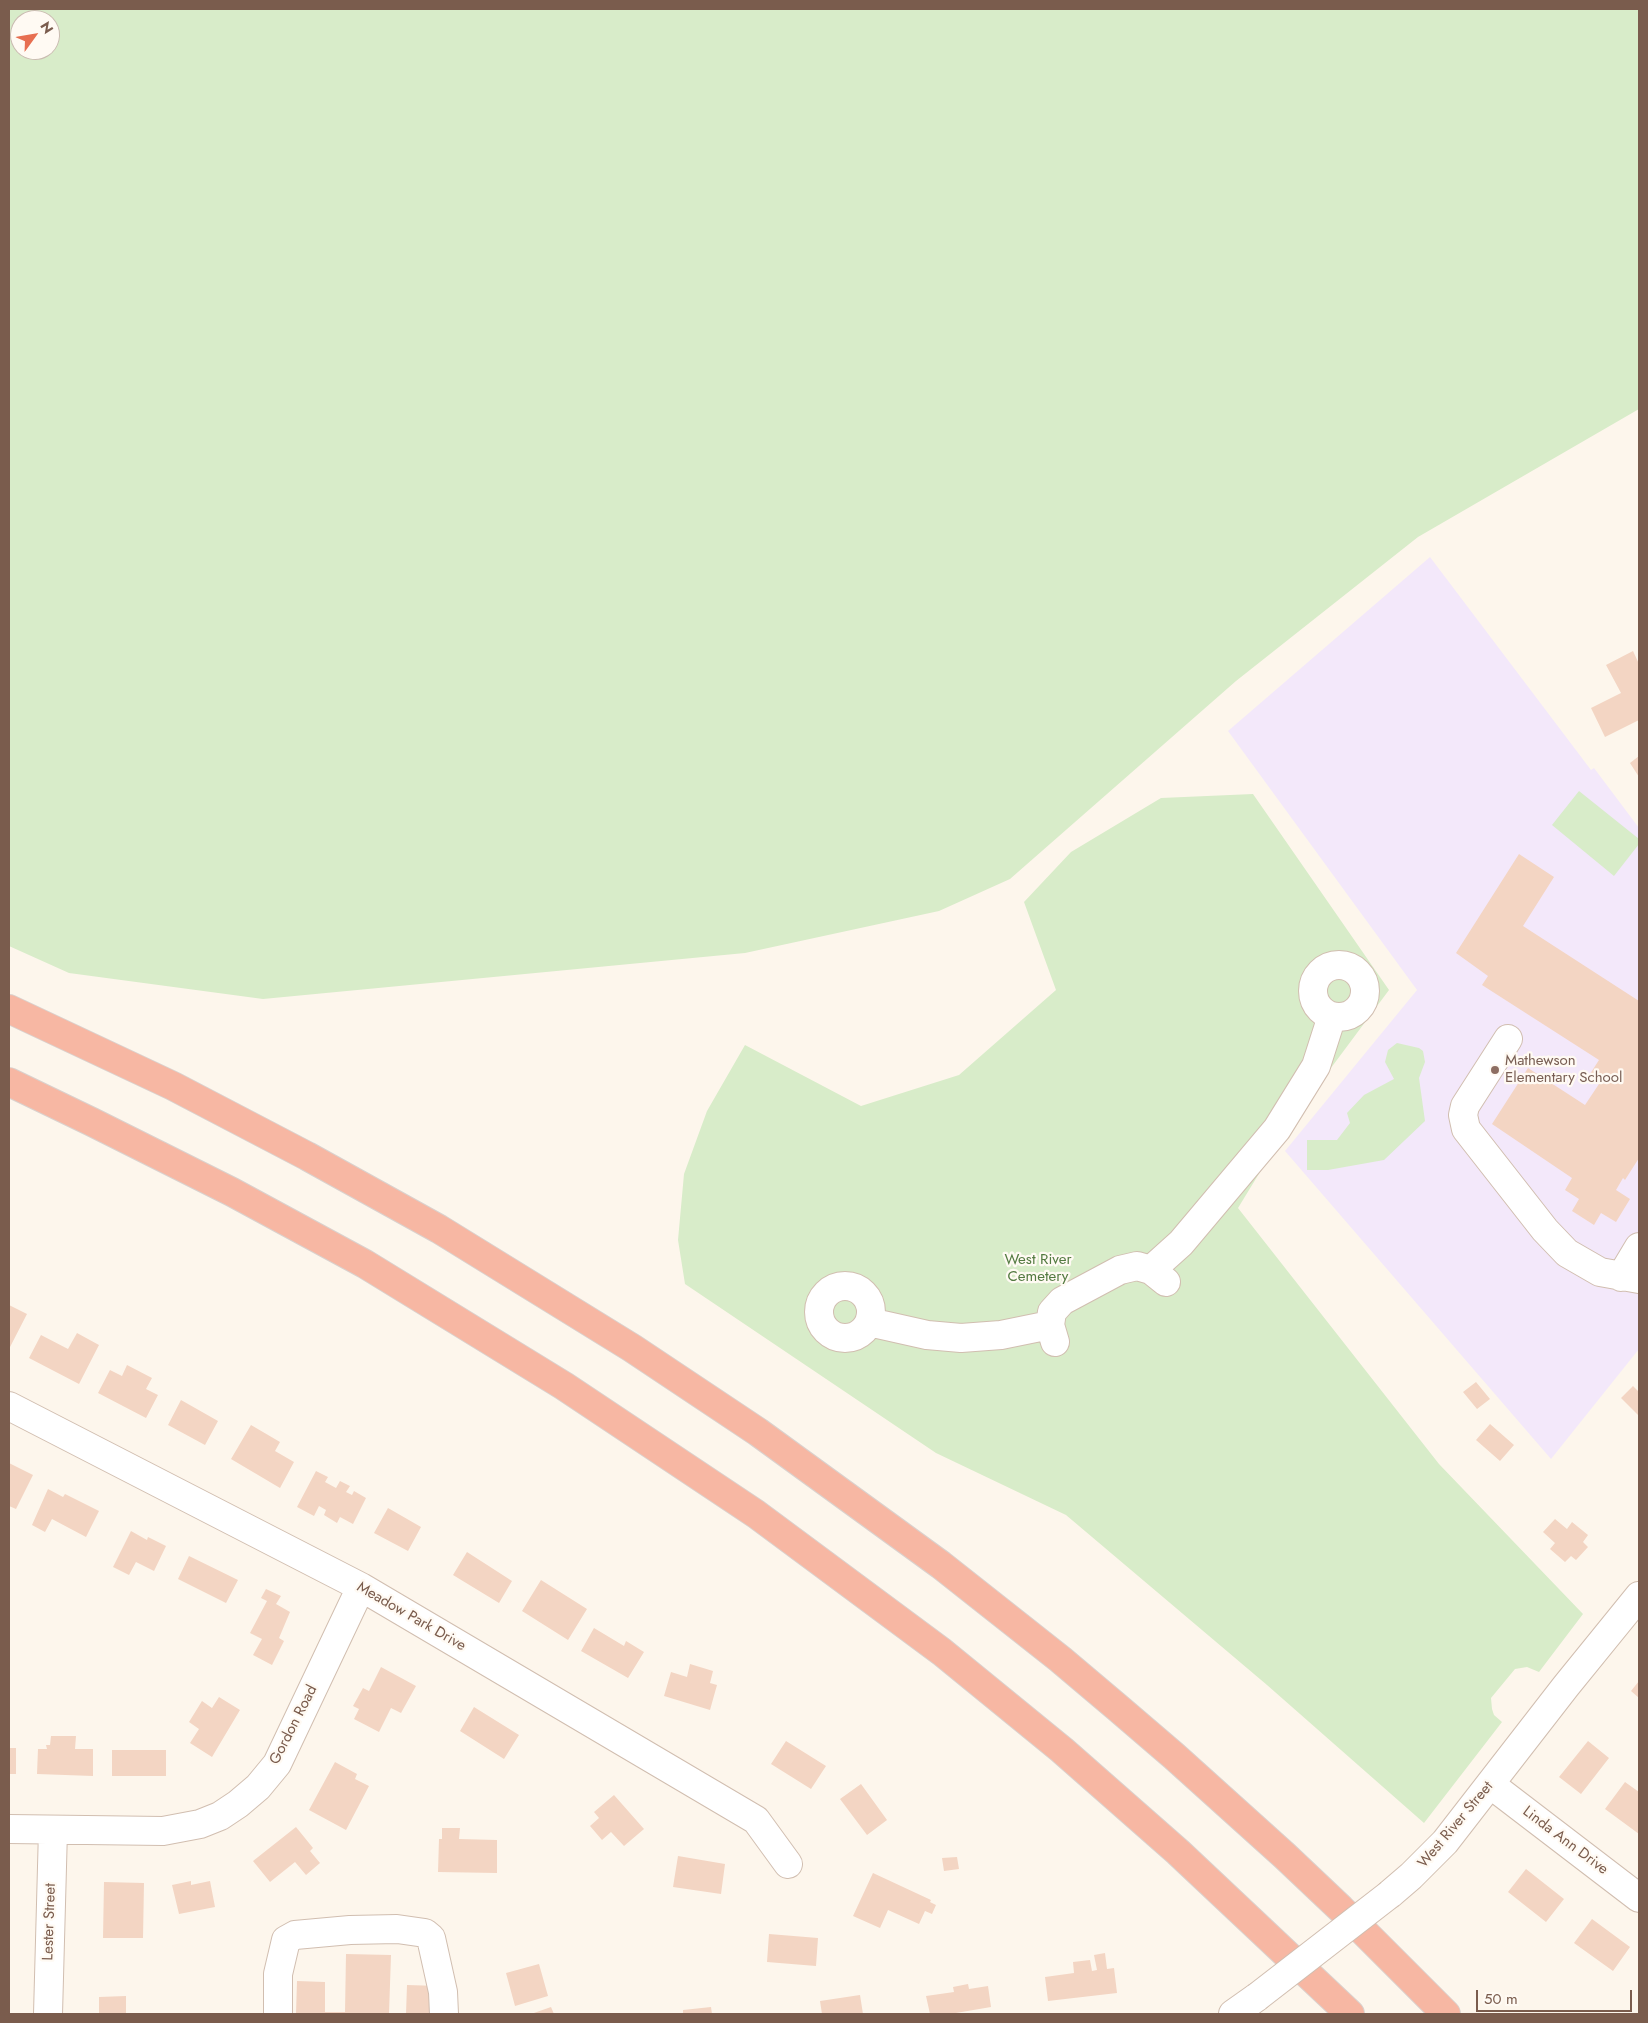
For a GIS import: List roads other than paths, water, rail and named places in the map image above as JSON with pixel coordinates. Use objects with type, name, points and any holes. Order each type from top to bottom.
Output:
[{"type":"highway","points":[[9,1009],[173,1086],[439,1229],[632,1348],[758,1432],[935,1561],[1060,1659],[1118,1708],[1285,1856],[1446,2014]]},
{"type":"highway","points":[[9,1082],[224,1188],[364,1264],[564,1386],[740,1503],[888,1610],[1062,1750],[1185,1858],[1350,2014]]},
{"type":"street","points":[[869,1322],[926,1335],[961,1338],[1052,1334],[1052,1312],[1062,1302],[1095,1283],[1120,1270],[1137,1266],[1159,1276],[1181,1243],[1277,1129],[1316,1066],[1332,1016]]},
{"type":"street","points":[[1508,1039],[1465,1106],[1463,1114],[1466,1129],[1545,1230],[1567,1253],[1600,1272],[1630,1278],[1639,1247]]},
{"type":"street","name":"Meadow Park Drive","points":[[9,1406],[361,1587],[756,1820],[788,1864]]},
{"type":"street","name":"Gordon Road","points":[[9,1830],[163,1831],[200,1824],[220,1816],[238,1804],[258,1787],[277,1764],[361,1587]]},
{"type":"street","name":"West River Street","points":[[1234,2014],[1390,1894],[1434,1854],[1639,1596]]},
{"type":"street","name":"Linda Ann Drive","points":[[1490,1784],[1639,1898]]},
{"type":"street","name":"Lester Street","points":[[48,2014],[53,1830]]},
{"type":"street","points":[[278,2014],[278,1974],[286,1940],[295,1934],[397,1929],[425,1933],[431,1938],[444,1992],[444,2014]]},
{"type":"place","name":"Mathewson Elementary School","points":[[1495,1070]]},
{"type":"park label","name":"West River Cemetery","points":[[1038,1268]]}]
